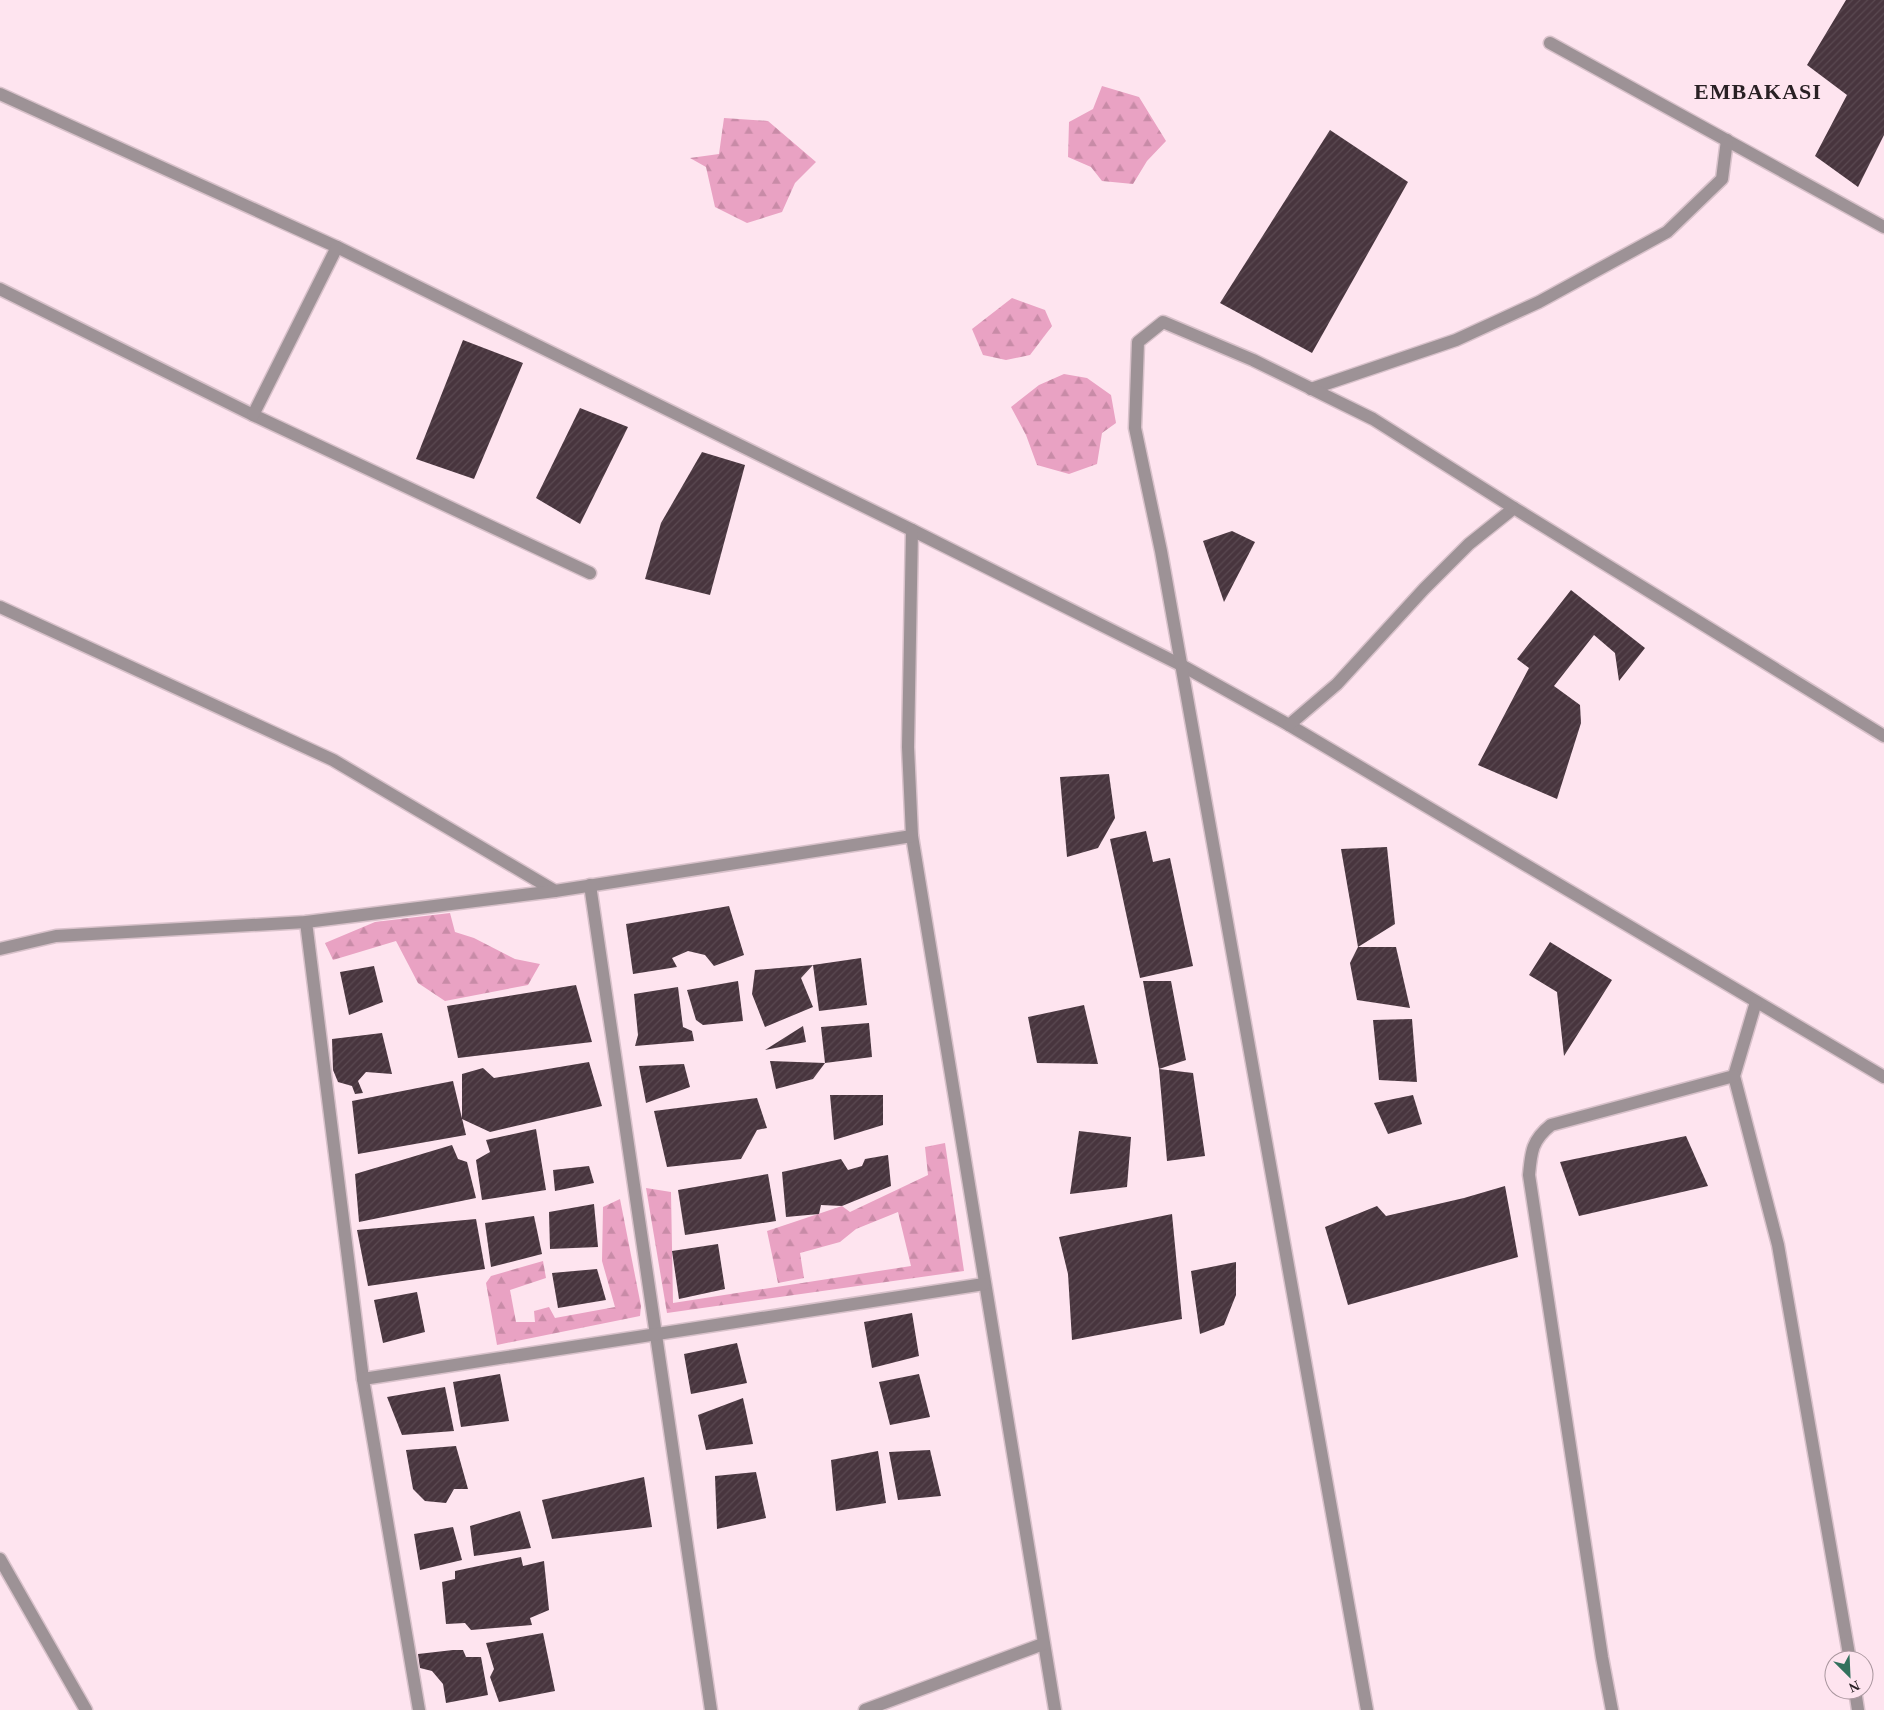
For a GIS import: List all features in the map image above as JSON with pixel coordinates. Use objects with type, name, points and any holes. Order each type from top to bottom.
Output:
[{"type":"street","points":[[1550,43],[1884,227]]},
{"type":"street","points":[[0,94],[337,247],[912,530],[1181,665],[1289,725],[1884,1078]]},
{"type":"street","points":[[1311,388],[1456,340],[1539,302],[1667,232],[1722,180],[1727,140]]},
{"type":"street","points":[[253,415],[337,247]]},
{"type":"street","points":[[0,289],[253,415],[590,573]]},
{"type":"street","points":[[1367,1710],[1161,551],[1136,428],[1138,342],[1163,322],[1253,360],[1373,419],[1884,736]]},
{"type":"street","points":[[1289,725],[1337,684],[1424,589],[1462,551],[1514,508]]},
{"type":"street","points":[[912,530],[908,747],[912,836],[1055,1710]]},
{"type":"street","points":[[0,606],[333,760],[555,891]]},
{"type":"street","points":[[0,949],[56,936],[306,922],[555,891],[912,836]]},
{"type":"street","points":[[590,885],[711,1710]]},
{"type":"street","points":[[306,922],[363,1379],[419,1710]]},
{"type":"street","points":[[1756,1002],[1734,1076],[1778,1245],[1848,1650]]},
{"type":"street","points":[[1612,1710],[1602,1657],[1529,1176],[1531,1151],[1539,1134],[1551,1125],[1734,1076]]},
{"type":"street","points":[[363,1379],[984,1284]]},
{"type":"street","points":[[0,1559],[86,1710]]},
{"type":"street","points":[[865,1710],[1043,1644]]},
{"type":"green space","points":[[1102,86],[1139,97],[1166,141],[1147,161],[1133,184],[1102,181],[1091,167],[1068,157],[1069,122],[1093,109]]},
{"type":"green space","points":[[724,118],[768,121],[816,162],[795,183],[782,212],[747,223],[715,207],[706,167],[690,158],[719,154]]},
{"type":"green space","points":[[1012,298],[1045,310],[1052,326],[1030,355],[1006,360],[983,355],[972,329]]},
{"type":"green space","points":[[1064,374],[1087,378],[1111,395],[1116,423],[1102,433],[1097,464],[1069,474],[1037,465],[1026,435],[1011,407],[1039,385]]},
{"type":"green space","points":[[450,913],[455,932],[474,938],[515,959],[540,964],[528,985],[445,1001],[418,983],[396,941],[333,960],[325,943],[375,922]]},
{"type":"green space","points":[[945,1143],[964,1271],[667,1313],[646,1188],[671,1192],[673,1303],[911,1266],[898,1212],[856,1229],[840,1242],[800,1253],[804,1278],[778,1283],[767,1231],[842,1206],[850,1212],[928,1175],[925,1147]]},
{"type":"green space","points":[[620,1199],[641,1306],[640,1316],[497,1345],[486,1283],[491,1276],[543,1261],[546,1278],[510,1290],[516,1322],[535,1322],[534,1311],[549,1307],[555,1318],[615,1307],[602,1261],[603,1207]]},
{"type":"building","points":[[1846,0],[1884,0],[1884,135],[1858,187],[1815,156],[1847,95],[1807,65]]},
{"type":"building","points":[[1330,130],[1408,182],[1312,353],[1220,303]]},
{"type":"building","points":[[463,340],[523,363],[474,479],[416,459]]},
{"type":"building","points":[[580,408],[628,427],[580,524],[536,498]]},
{"type":"building","points":[[702,452],[745,465],[710,595],[645,579],[661,523]]},
{"type":"building","points":[[1232,531],[1255,542],[1224,602],[1203,541]]},
{"type":"building","points":[[1571,590],[1645,648],[1619,681],[1615,653],[1594,635],[1554,686],[1580,705],[1581,723],[1557,799],[1478,765],[1529,668],[1517,659]]},
{"type":"building","points":[[1109,774],[1115,818],[1098,848],[1067,857],[1060,777]]},
{"type":"building","points":[[1146,831],[1153,862],[1170,858],[1193,966],[1140,978],[1110,839]]},
{"type":"building","points":[[1387,847],[1395,924],[1358,947],[1341,849]]},
{"type":"building","points":[[729,906],[744,955],[714,966],[705,955],[688,951],[672,958],[677,967],[633,974],[626,924]]},
{"type":"building","points":[[1550,942],[1612,980],[1564,1056],[1557,992],[1529,975]]},
{"type":"building","points":[[1358,947],[1396,947],[1410,1008],[1357,1000],[1350,963]]},
{"type":"building","points":[[861,958],[867,1005],[819,1011],[813,965]]},
{"type":"building","points":[[813,965],[801,978],[813,1007],[765,1027],[752,994],[755,970]]},
{"type":"building","points":[[374,966],[383,1002],[349,1015],[340,972]]},
{"type":"building","points":[[738,981],[743,1021],[703,1025],[696,1020],[687,990]]},
{"type":"building","points":[[1143,981],[1171,981],[1186,1060],[1159,1069]]},
{"type":"building","points":[[576,985],[592,1042],[458,1058],[447,1006]]},
{"type":"building","points":[[678,987],[683,1027],[692,1031],[694,1041],[635,1046],[638,1035],[634,994]]},
{"type":"building","points":[[1084,1005],[1098,1064],[1037,1063],[1028,1017]]},
{"type":"building","points":[[1412,1019],[1417,1082],[1379,1080],[1373,1020]]},
{"type":"building","points":[[869,1023],[872,1057],[825,1063],[821,1027]]},
{"type":"building","points":[[803,1026],[806,1042],[765,1050]]},
{"type":"building","points":[[382,1033],[392,1074],[366,1072],[358,1081],[363,1093],[355,1094],[352,1086],[338,1082],[333,1070],[332,1039]]},
{"type":"building","points":[[770,1061],[825,1063],[813,1079],[776,1089]]},
{"type":"building","points":[[589,1062],[602,1106],[490,1132],[462,1119],[462,1074],[483,1068],[494,1078]]},
{"type":"building","points":[[684,1064],[690,1087],[646,1103],[639,1066]]},
{"type":"building","points":[[1159,1069],[1193,1073],[1205,1156],[1167,1161]]},
{"type":"building","points":[[453,1081],[466,1135],[358,1154],[352,1101]]},
{"type":"building","points":[[830,1095],[883,1095],[883,1125],[834,1140]]},
{"type":"building","points":[[1413,1095],[1422,1124],[1388,1134],[1374,1103]]},
{"type":"building","points":[[757,1098],[767,1128],[757,1130],[741,1159],[667,1167],[654,1111]]},
{"type":"building","points":[[536,1129],[546,1190],[482,1200],[476,1160],[490,1152],[486,1140]]},
{"type":"building","points":[[1079,1131],[1131,1137],[1127,1187],[1070,1194]]},
{"type":"building","points":[[1686,1136],[1708,1186],[1579,1216],[1560,1162]]},
{"type":"building","points":[[452,1145],[458,1159],[467,1162],[476,1198],[359,1222],[355,1174]]},
{"type":"building","points":[[888,1155],[891,1186],[842,1206],[821,1205],[819,1214],[786,1217],[782,1172],[841,1159],[848,1170],[862,1166],[865,1159]]},
{"type":"building","points":[[589,1166],[594,1183],[555,1191],[553,1170]]},
{"type":"building","points":[[768,1174],[776,1221],[685,1235],[678,1190]]},
{"type":"building","points":[[1505,1186],[1518,1257],[1348,1305],[1325,1227],[1377,1206],[1386,1216],[1464,1198]]},
{"type":"building","points":[[594,1204],[598,1247],[550,1249],[549,1212]]},
{"type":"building","points":[[1172,1214],[1182,1319],[1072,1340],[1068,1274],[1059,1237]]},
{"type":"building","points":[[534,1216],[542,1254],[491,1267],[485,1223]]},
{"type":"building","points":[[476,1219],[485,1269],[368,1286],[357,1230]]},
{"type":"building","points":[[718,1244],[725,1289],[679,1299],[672,1251]]},
{"type":"building","points":[[1236,1262],[1236,1295],[1224,1325],[1200,1334],[1191,1271]]},
{"type":"building","points":[[597,1269],[606,1300],[558,1308],[552,1273]]},
{"type":"building","points":[[417,1292],[425,1332],[383,1343],[374,1300]]},
{"type":"building","points":[[912,1313],[919,1356],[872,1368],[864,1322]]},
{"type":"building","points":[[737,1343],[747,1383],[691,1394],[684,1354]]},
{"type":"building","points":[[500,1374],[509,1421],[461,1427],[453,1382]]},
{"type":"building","points":[[919,1374],[930,1417],[890,1425],[879,1382]]},
{"type":"building","points":[[445,1387],[454,1431],[402,1435],[387,1397]]},
{"type":"building","points":[[743,1398],[753,1444],[706,1450],[698,1415]]},
{"type":"building","points":[[456,1446],[468,1489],[454,1489],[446,1503],[425,1501],[413,1489],[406,1450]]},
{"type":"building","points":[[930,1450],[941,1496],[898,1500],[889,1452]]},
{"type":"building","points":[[878,1451],[886,1503],[836,1511],[831,1460]]},
{"type":"building","points":[[756,1472],[766,1518],[717,1529],[715,1476]]},
{"type":"building","points":[[644,1477],[652,1527],[552,1539],[542,1500]]},
{"type":"building","points":[[520,1511],[531,1548],[474,1556],[470,1526]]},
{"type":"building","points":[[453,1527],[462,1560],[420,1570],[414,1534]]},
{"type":"building","points":[[521,1557],[523,1566],[544,1561],[549,1610],[530,1618],[532,1625],[471,1630],[465,1623],[446,1624],[442,1582],[455,1579],[455,1571]]},
{"type":"building","points":[[543,1633],[555,1691],[499,1702],[490,1677],[494,1669],[486,1643]]},
{"type":"building","points":[[463,1650],[466,1657],[481,1657],[488,1695],[446,1703],[443,1684],[432,1671],[420,1668],[418,1654]]},
{"type":"district","name":"EMBAKASI","points":[[1758,91]]}]
